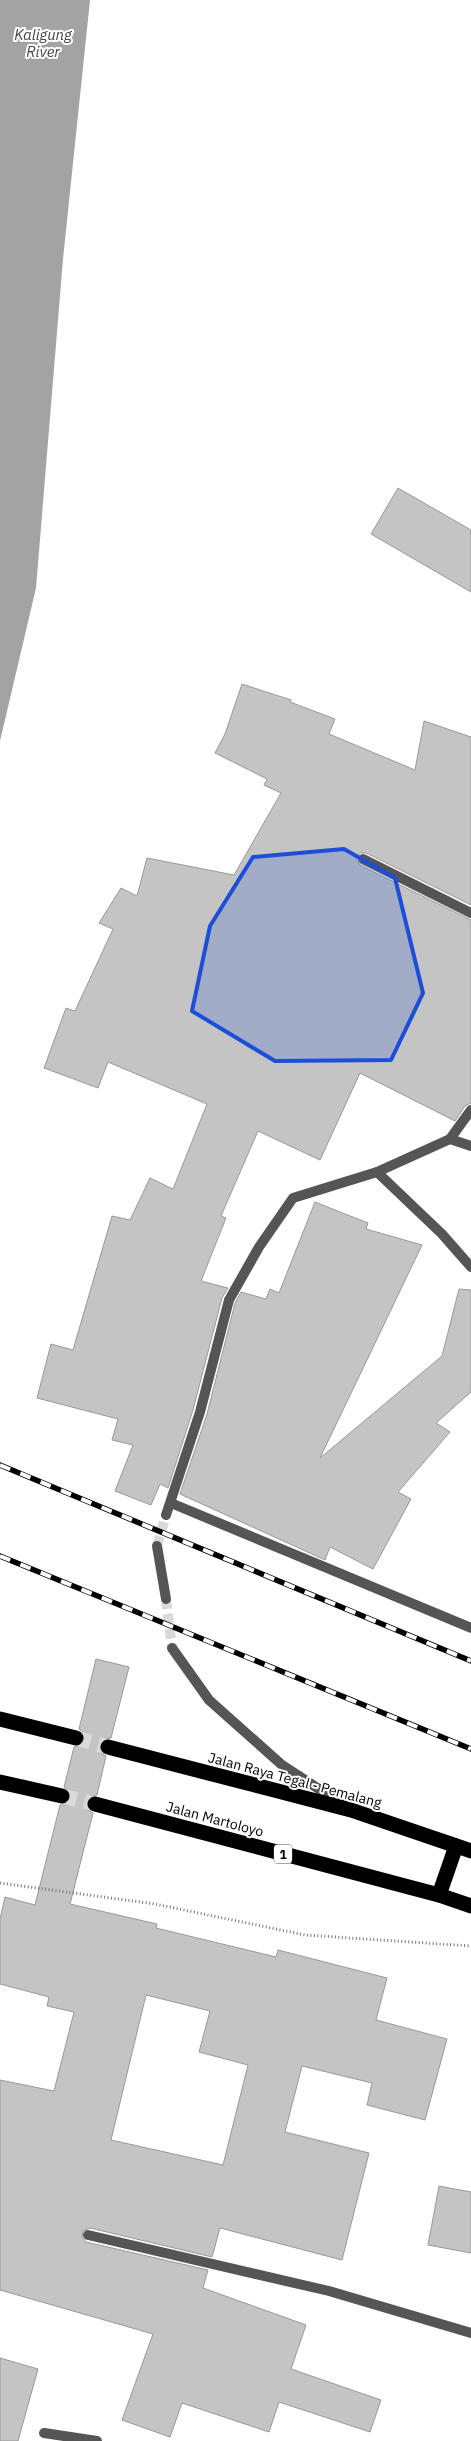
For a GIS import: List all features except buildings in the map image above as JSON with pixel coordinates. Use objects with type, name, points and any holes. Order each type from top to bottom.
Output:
[{"type":"highway","points":[[0,1719],[76,1738]]},
{"type":"highway","name":"Jalan Raya Tegal - Pemalang","points":[[108,1748],[351,1810],[471,1851]]},
{"type":"highway","points":[[0,1782],[62,1796]]},
{"type":"highway","name":"Jalan Martoloyo","points":[[95,1804],[439,1895],[471,1906]]},
{"type":"highway","points":[[439,1895],[456,1846]]},
{"type":"street","points":[[363,859],[471,913]]},
{"type":"street","points":[[166,1515],[200,1412],[229,1300],[259,1247],[293,1198],[377,1172],[450,1139],[471,1110]]},
{"type":"street","points":[[450,1139],[471,1146]]},
{"type":"street","points":[[377,1172],[442,1234],[471,1267]]},
{"type":"street","points":[[171,1503],[471,1628]]},
{"type":"street","points":[[157,1546],[166,1599]]},
{"type":"street","points":[[172,1648],[209,1700],[282,1765],[351,1810]]},
{"type":"street","points":[[88,2235],[328,2291],[471,2333]]},
{"type":"street","points":[[44,2434],[97,2441]]},
{"type":"path","points":[[0,1883],[155,1904],[305,1935],[471,1946]]},
{"type":"highlighted area","points":[[344,849],[395,878],[423,993],[391,1060],[275,1061],[192,1011],[210,926],[253,857]]},
{"type":"water","name":"Kaligung River","points":[[0,0],[90,0],[63,259],[36,588],[0,741]]},
{"type":"tunnel","points":[[157,1546],[166,1515]]},
{"type":"tunnel","points":[[166,1599],[172,1648]]},
{"type":"tunnel","points":[[76,1738],[108,1747]]},
{"type":"tunnel","points":[[62,1796],[95,1804]]},
{"type":"railway","points":[[0,1465],[471,1661]]},
{"type":"railway","points":[[0,1556],[471,1749]]}]
